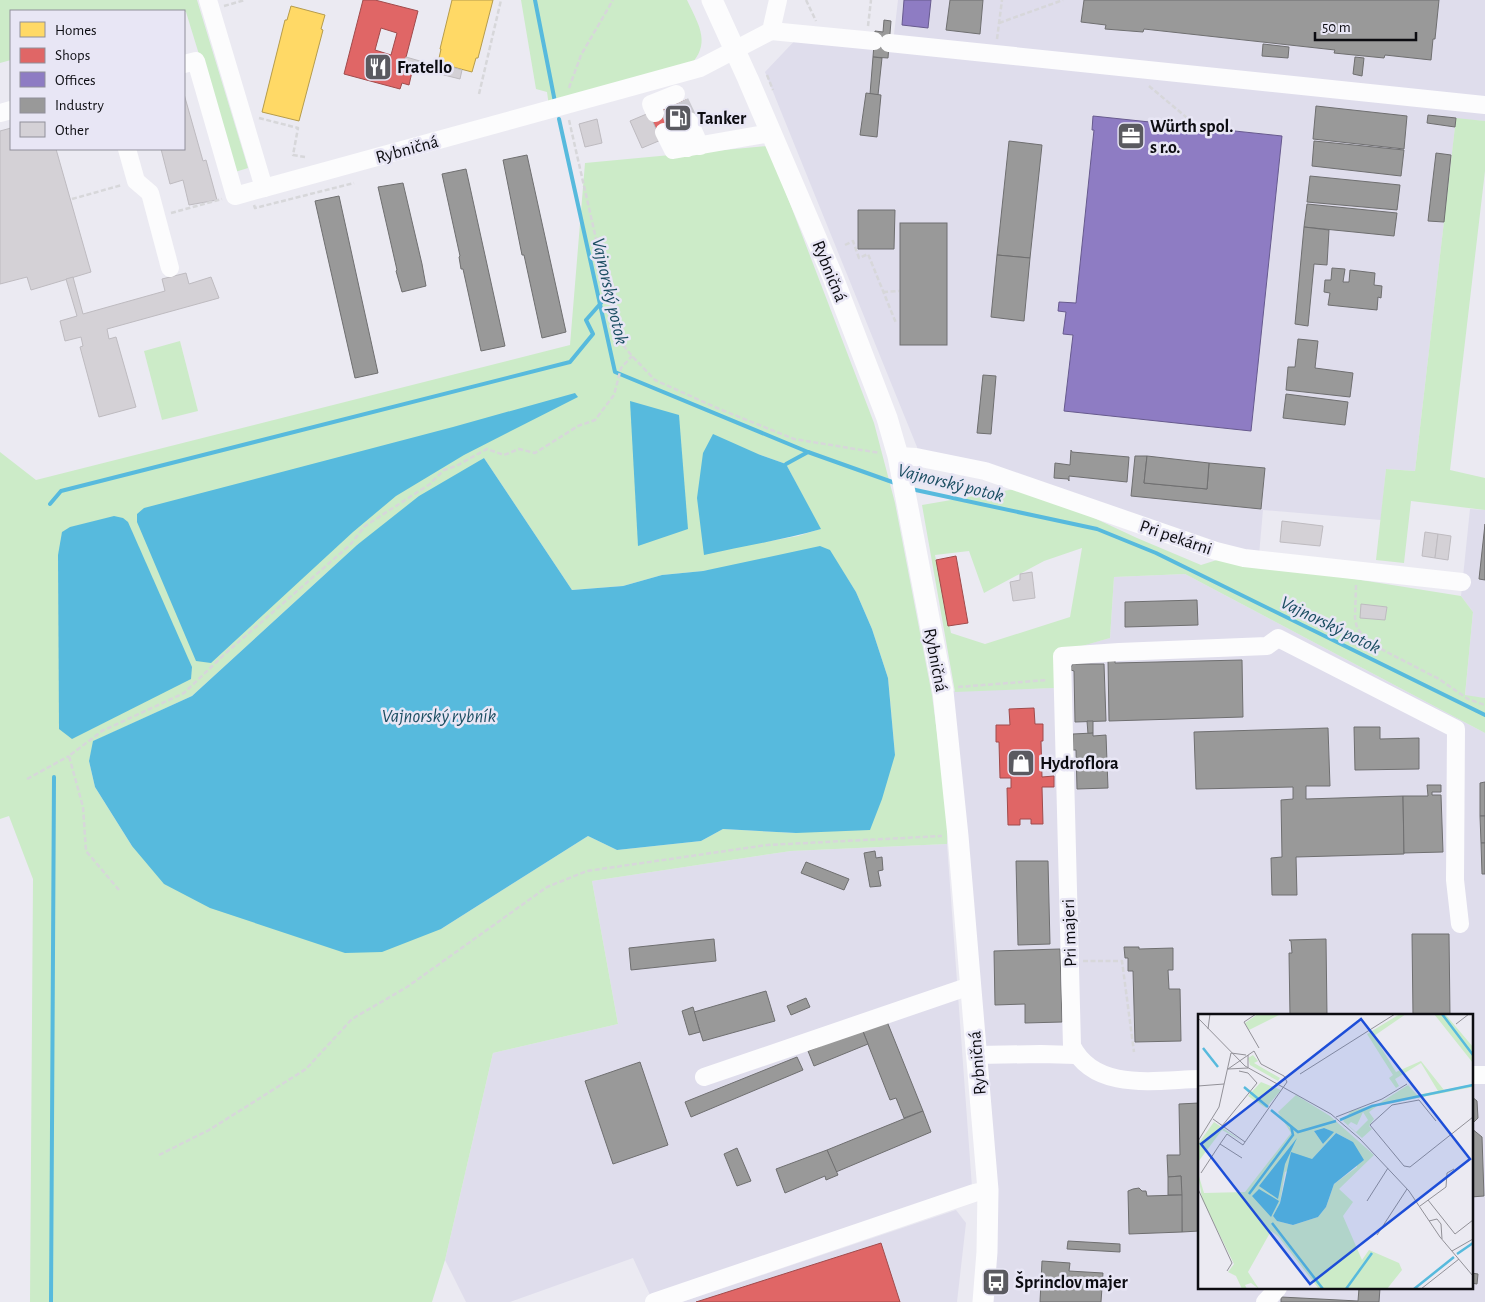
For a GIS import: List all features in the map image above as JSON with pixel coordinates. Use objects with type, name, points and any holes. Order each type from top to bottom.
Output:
[{"type":"main road","name":"Rybničná","points":[[712,0],[736,50],[809,220],[871,374],[898,456],[942,691],[958,836],[988,1190],[988,1252],[982,1302]]},
{"type":"street","points":[[208,0],[250,192]]},
{"type":"street","points":[[772,31],[778,0]]},
{"type":"street","points":[[736,50],[772,31],[1485,105]]},
{"type":"street","name":"Rybničná","points":[[250,192],[562,108],[700,68],[736,50]]},
{"type":"street","points":[[185,64],[196,61],[250,192]]},
{"type":"street","points":[[668,103],[679,74]]},
{"type":"street","points":[[694,147],[677,127],[673,150],[694,147],[772,133]]},
{"type":"street","points":[[127,150],[136,181],[150,193],[170,268]]},
{"type":"street","name":"Pri pekárni","points":[[898,456],[916,457],[985,471],[1216,551],[1244,558],[1462,582]]},
{"type":"street","name":"Pri majeri","points":[[1076,1055],[1072,1046],[1062,656],[1267,646],[1278,638],[1456,729],[1455,880],[1460,924]]},
{"type":"street","points":[[704,1078],[970,986]]},
{"type":"street","points":[[976,1055],[1076,1055],[1101,1075],[1122,1080],[1198,1079]]},
{"type":"street","points":[[1472,1075],[1485,1075]]},
{"type":"street","points":[[654,1302],[974,1193],[988,1190]]},
{"type":"street","points":[[1265,1302],[1276,1290]]},
{"type":"path","points":[[479,94],[501,0]]},
{"type":"path","points":[[613,0],[581,55],[562,108],[619,340],[655,380],[717,408],[794,439],[898,456]]},
{"type":"path","points":[[871,0],[877,41]]},
{"type":"path","points":[[996,54],[1002,0]]},
{"type":"path","points":[[999,24],[1063,0]]},
{"type":"path","points":[[253,116],[298,128],[293,155],[305,157]]},
{"type":"path","points":[[72,199],[136,181]]},
{"type":"path","points":[[156,216],[250,192],[255,208],[354,183]]},
{"type":"path","points":[[845,245],[854,241],[859,258],[868,254],[896,323]]},
{"type":"path","points":[[883,292],[899,291]]},
{"type":"path","points":[[26,779],[69,756],[102,731],[184,693],[227,652],[350,544],[365,526],[430,484],[444,470],[456,466],[487,448],[504,455],[519,449],[536,454],[578,426],[596,420],[614,395],[621,368],[632,356]]},
{"type":"path","points":[[1357,570],[1354,618],[1357,628],[1362,634],[1379,648],[1439,679],[1468,699],[1485,704]]},
{"type":"path","points":[[954,687],[1062,679]]},
{"type":"path","points":[[69,756],[83,807],[86,851],[119,890]]},
{"type":"path","points":[[159,1155],[209,1130],[306,1069],[352,1019],[407,987],[547,887],[587,871],[767,845],[958,836]]},
{"type":"path","points":[[1070,961],[1122,962],[1134,1052]]},
{"type":"shaded area","points":[[898,0],[1485,0],[1485,121],[1456,119],[1415,471],[1386,469],[1381,520],[1263,510],[1259,555],[919,452],[765,72],[802,33],[893,43]]},
{"type":"shaded area","points":[[1470,509],[1485,510],[1485,698],[1465,696],[1473,612],[1461,596]]},
{"type":"shaded area","points":[[1185,574],[1485,733],[1485,1302],[983,1302],[987,1265],[943,691],[1054,688],[1054,654],[1110,638],[1114,577]]},
{"type":"shaded area","points":[[947,844],[972,1187],[651,1297],[633,1258],[510,1302],[466,1302],[445,1260],[493,1053],[618,1024],[592,881],[791,851]]},
{"type":"shaded area","points":[[956,1210],[966,1223],[957,1302],[682,1302]]},
{"type":"green space","points":[[0,0],[197,0],[248,168],[235,172],[185,10],[10,10],[10,60],[0,63]]},
{"type":"green space","points":[[521,0],[687,0],[698,24],[702,39],[701,47],[693,62],[549,106],[547,92],[536,89]]},
{"type":"green space","points":[[1456,118],[1485,121],[1485,171],[1450,470],[1485,478],[1485,510],[1411,501],[1404,563],[1376,560],[1386,469],[1415,471]]},
{"type":"green space","points":[[768,146],[874,423],[895,503],[932,695],[948,817],[947,844],[791,851],[592,881],[618,1024],[493,1053],[445,1260],[432,1302],[30,1302],[33,879],[9,816],[0,819],[0,452],[36,480],[570,345],[585,163]],"holes":[[[758,454],[786,464],[820,529],[798,536],[759,543]],[[484,458],[572,590],[623,586],[662,575],[703,571],[829,550],[856,592],[872,629],[888,678],[895,755],[796,833],[723,829],[701,841],[617,850],[588,836],[441,929],[132,846],[95,787],[89,761],[94,741],[192,696],[357,545]]]},
{"type":"green space","points":[[180,341],[198,411],[162,420],[144,351]]},
{"type":"green space","points":[[1015,489],[1062,503],[1201,565],[1223,558],[1461,596],[1473,612],[1465,695],[1485,698],[1485,733],[1185,574],[1114,577],[1110,638],[1054,654],[1054,688],[955,692],[922,505]],"holes":[[[1082,548],[1070,617],[985,644],[951,633],[935,555],[969,551],[984,593],[1044,561]]]},
{"type":"water","points":[[575,393],[578,397],[464,455],[396,496],[353,532],[211,663],[196,661],[137,522],[137,514],[144,508]]},
{"type":"water","points":[[630,401],[679,415],[688,529],[638,546]]},
{"type":"water","points":[[713,434],[786,464],[821,529],[704,555],[697,498],[703,453]]},
{"type":"water","name":"Vajnorský rybník","points":[[484,458],[572,590],[623,586],[662,575],[703,571],[820,546],[830,550],[856,592],[872,629],[888,678],[895,755],[882,799],[870,830],[796,833],[723,829],[701,841],[617,850],[588,836],[441,929],[382,952],[345,953],[210,908],[164,884],[132,846],[95,787],[89,761],[93,741],[192,696],[357,545],[419,496]]},
{"type":"water","points":[[114,516],[123,518],[128,522],[192,667],[191,679],[72,739],[59,729],[58,555],[62,532],[70,527]]},
{"type":"building: Homes","points":[[452,0],[493,0],[478,58],[476,58],[472,72],[438,63]]},
{"type":"building: Homes","points":[[291,6],[325,15],[321,29],[323,30],[299,121],[262,112],[285,20],[287,20]]},
{"type":"building: Shops","points":[[363,0],[375,0],[418,11],[404,65],[406,65],[405,70],[412,72],[409,85],[402,83],[400,89],[344,74]],"holes":[[[381,28],[397,33],[391,55],[375,50]]]},
{"type":"building: Shops","points":[[686,100],[694,119],[659,135],[650,116]]},
{"type":"building: Shops","points":[[956,556],[968,623],[948,626],[936,560]]},
{"type":"building: Shops","name":"Hydroflora","points":[[1034,708],[1035,724],[1043,724],[1043,741],[1041,741],[1042,777],[1054,776],[1054,787],[1042,787],[1043,824],[1031,824],[1031,819],[1020,819],[1020,825],[1008,825],[1007,788],[1011,788],[1011,778],[1000,778],[999,742],[996,742],[996,725],[1010,725],[1009,709]]},
{"type":"building: Shops","points":[[881,1243],[900,1302],[696,1302]]},
{"type":"building: Offices","points":[[904,0],[931,0],[928,28],[902,25]]},
{"type":"building: Offices","points":[[1093,116],[1282,136],[1251,431],[1064,411],[1073,335],[1063,334],[1066,312],[1058,311],[1059,302],[1076,303],[1094,130],[1092,130]]},
{"type":"building: Industry","points":[[950,0],[983,0],[980,34],[946,30]]},
{"type":"building: Industry","points":[[1084,0],[1439,0],[1431,60],[1385,55],[1384,58],[1334,53],[1335,50],[1144,29],[1143,32],[1105,29],[1106,25],[1081,22]]},
{"type":"building: Industry","points":[[884,20],[891,21],[888,58],[873,57],[875,31],[883,32]]},
{"type":"building: Industry","points":[[1263,44],[1289,47],[1288,58],[1262,56]]},
{"type":"building: Industry","points":[[873,57],[882,58],[878,95],[870,94]]},
{"type":"building: Industry","points":[[1355,57],[1364,58],[1362,76],[1353,74]]},
{"type":"building: Industry","points":[[866,93],[881,95],[877,137],[860,135]]},
{"type":"building: Industry","points":[[1316,106],[1407,116],[1404,149],[1313,139]]},
{"type":"building: Industry","points":[[1428,115],[1456,118],[1455,127],[1427,123]]},
{"type":"building: Industry","points":[[1009,141],[1042,145],[1030,258],[997,255]]},
{"type":"building: Industry","points":[[1314,141],[1404,150],[1401,176],[1312,166]]},
{"type":"building: Industry","points":[[1436,153],[1451,155],[1444,222],[1428,221]]},
{"type":"building: Industry","points":[[527,155],[566,332],[542,338],[524,255],[522,255],[503,160]]},
{"type":"building: Industry","points":[[466,169],[505,346],[481,351],[463,269],[461,269],[460,256],[442,174]]},
{"type":"building: Industry","points":[[1310,176],[1400,185],[1397,210],[1307,202]]},
{"type":"building: Industry","points":[[403,183],[426,286],[402,292],[378,187]]},
{"type":"building: Industry","points":[[339,196],[378,373],[355,378],[315,201]]},
{"type":"building: Industry","points":[[1307,204],[1397,213],[1394,236],[1304,227]]},
{"type":"building: Industry","points":[[858,210],[895,210],[894,249],[858,249]]},
{"type":"building: Industry","points":[[900,223],[947,223],[947,345],[900,345]]},
{"type":"building: Industry","points":[[1304,227],[1329,230],[1327,265],[1314,264],[1308,326],[1295,324]]},
{"type":"building: Industry","points":[[997,255],[1030,258],[1024,321],[991,317]]},
{"type":"building: Industry","points":[[1332,268],[1345,269],[1343,282],[1349,282],[1350,270],[1375,273],[1374,285],[1382,286],[1381,298],[1378,297],[1377,310],[1328,305],[1330,293],[1324,292],[1325,280],[1331,280]]},
{"type":"building: Industry","points":[[1298,339],[1318,341],[1315,368],[1353,373],[1350,397],[1286,390],[1288,367],[1295,367]]},
{"type":"building: Industry","points":[[983,375],[996,376],[991,434],[977,433]]},
{"type":"building: Industry","points":[[1286,394],[1348,402],[1345,425],[1283,418]]},
{"type":"building: Industry","points":[[1071,450],[1072,452],[1129,457],[1127,482],[1069,476],[1069,481],[1068,479],[1054,478],[1055,463],[1070,465]]},
{"type":"building: Industry","points":[[1135,456],[1147,456],[1144,483],[1207,489],[1209,463],[1265,468],[1261,509],[1131,496]]},
{"type":"building: Industry","points":[[1147,456],[1209,463],[1207,489],[1144,483]]},
{"type":"building: Industry","points":[[1485,524],[1485,580],[1479,579]]},
{"type":"building: Industry","points":[[1197,600],[1198,625],[1125,627],[1125,602]]},
{"type":"building: Industry","points":[[1108,660],[1115,660],[1115,663],[1242,660],[1243,717],[1109,721]]},
{"type":"building: Industry","points":[[1073,664],[1104,664],[1106,721],[1075,722],[1074,671],[1071,670]]},
{"type":"building: Industry","points":[[1087,721],[1093,721],[1093,733],[1088,734]]},
{"type":"building: Industry","points":[[1354,727],[1380,727],[1380,739],[1419,738],[1419,769],[1355,770]]},
{"type":"building: Industry","points":[[1328,728],[1330,786],[1306,786],[1306,799],[1403,796],[1404,854],[1296,857],[1297,895],[1272,895],[1271,858],[1282,857],[1281,800],[1293,799],[1293,787],[1196,789],[1194,732]]},
{"type":"building: Industry","points":[[1093,733],[1093,736],[1106,735],[1108,788],[1077,789],[1076,750],[1073,750],[1073,734]]},
{"type":"building: Industry","points":[[1485,782],[1485,816],[1480,816],[1480,783]]},
{"type":"building: Industry","points":[[1427,785],[1441,785],[1441,792],[1432,792],[1432,795],[1441,795],[1443,852],[1404,853],[1403,796],[1428,796]]},
{"type":"building: Industry","points":[[1480,816],[1485,816],[1485,843],[1481,843]]},
{"type":"building: Industry","points":[[1481,843],[1485,843],[1485,874],[1482,874]]},
{"type":"building: Industry","points":[[875,851],[876,858],[882,857],[883,870],[878,871],[881,886],[870,887],[864,853]]},
{"type":"building: Industry","points":[[1016,861],[1048,861],[1050,944],[1018,945]]},
{"type":"building: Industry","points":[[806,862],[849,879],[844,890],[801,873]]},
{"type":"building: Industry","points":[[1412,934],[1449,934],[1450,1014],[1413,1014]]},
{"type":"building: Industry","points":[[714,939],[716,961],[631,970],[629,948]]},
{"type":"building: Industry","points":[[1326,939],[1327,1014],[1290,1014],[1289,953],[1292,953],[1291,941],[1289,940]]},
{"type":"building: Industry","points":[[1124,947],[1139,947],[1139,949],[1173,948],[1173,970],[1168,970],[1169,989],[1180,989],[1181,1041],[1135,1042],[1133,971],[1128,971],[1128,958],[1125,958]]},
{"type":"building: Industry","points":[[1060,949],[1062,1022],[1025,1023],[1025,1004],[995,1005],[994,951]]},
{"type":"building: Industry","points":[[766,991],[775,1021],[703,1041],[694,1012]]},
{"type":"building: Industry","points":[[806,998],[810,1007],[791,1015],[787,1006]]},
{"type":"building: Industry","points":[[693,1007],[700,1032],[689,1035],[682,1011]]},
{"type":"building: Industry","points":[[886,1019],[923,1111],[904,1118],[896,1098],[890,1100],[862,1029]]},
{"type":"building: Industry","points":[[862,1029],[868,1044],[814,1066],[808,1051]]},
{"type":"building: Industry","points":[[797,1057],[803,1070],[691,1117],[685,1102]]},
{"type":"building: Industry","points":[[640,1062],[668,1145],[613,1164],[585,1081]]},
{"type":"building: Industry","points":[[1472,1097],[1477,1101],[1478,1118],[1472,1124]]},
{"type":"building: Industry","points":[[1198,1103],[1198,1231],[1182,1232],[1181,1176],[1168,1177],[1167,1155],[1180,1155],[1179,1104]]},
{"type":"building: Industry","points":[[923,1111],[931,1132],[836,1172],[827,1150]]},
{"type":"building: Industry","points":[[1472,1129],[1482,1137],[1484,1196],[1472,1197]]},
{"type":"building: Industry","points":[[737,1148],[751,1181],[737,1186],[724,1154]]},
{"type":"building: Industry","points":[[827,1150],[838,1175],[826,1180],[825,1176],[785,1193],[776,1169]]},
{"type":"building: Industry","points":[[1181,1176],[1182,1195],[1168,1195],[1168,1177]]},
{"type":"building: Industry","points":[[1139,1188],[1142,1191],[1146,1191],[1147,1196],[1182,1195],[1182,1232],[1129,1234],[1128,1191]]},
{"type":"building: Industry","points":[[1068,1241],[1120,1244],[1120,1252],[1067,1249]]},
{"type":"building: Industry","points":[[1042,1261],[1070,1263],[1069,1271],[1103,1273],[1101,1302],[1040,1302]]},
{"type":"building: Industry","points":[[1472,1273],[1478,1274],[1477,1284],[1472,1283]]},
{"type":"building: Industry","points":[[1359,1290],[1380,1290],[1379,1302],[1281,1302],[1281,1297],[1358,1301]]},
{"type":"building: Other","points":[[406,57],[437,66],[438,63],[462,70],[460,79],[404,65]]},
{"type":"building: Other","points":[[185,98],[203,161],[206,160],[217,200],[189,205],[183,180],[170,184],[161,150],[185,150]]},
{"type":"building: Other","points":[[649,113],[661,140],[642,148],[630,121]]},
{"type":"building: Other","points":[[597,119],[602,143],[585,147],[579,124]]},
{"type":"building: Other","points":[[10,128],[10,150],[56,150],[91,272],[31,290],[27,277],[0,284],[0,131]]},
{"type":"building: Other","points":[[186,273],[189,284],[211,277],[219,298],[107,329],[109,339],[116,337],[136,407],[99,417],[80,347],[83,346],[81,337],[65,341],[60,321],[77,316],[66,279],[73,277],[83,314],[165,291],[162,279]]},
{"type":"building: Other","points":[[1282,521],[1323,526],[1320,546],[1280,542]]},
{"type":"building: Other","points":[[1425,532],[1438,534],[1435,558],[1422,556]]},
{"type":"building: Other","points":[[1438,534],[1451,536],[1448,560],[1435,558]]},
{"type":"building: Other","points":[[1032,572],[1035,598],[1013,601],[1010,582],[1020,580],[1020,574]]},
{"type":"building: Other","points":[[1361,604],[1387,607],[1385,620],[1360,618]]},
{"type":"waterway","name":"Vajnorský potok","points":[[535,0],[555,102]]},
{"type":"waterway","name":"Vajnorský potok","points":[[559,119],[615,372],[808,452],[895,483]]},
{"type":"waterway","points":[[50,504],[61,491],[570,362],[593,334],[586,320],[601,303]]},
{"type":"waterway","points":[[786,464],[808,452]]},
{"type":"waterway","name":"Vajnorský potok","points":[[911,489],[1097,529],[1156,553],[1485,715]]},
{"type":"waterway","points":[[51,1302],[54,777]]},
{"type":"tunnel","points":[[680,102],[689,121]]},
{"type":"tunnel","points":[[668,108],[677,127]]},
{"type":"place","name":"Fratello","points":[[378,67]]},
{"type":"place","name":"Tanker","points":[[678,118]]},
{"type":"place","name":"Würth spol. s r.o.","points":[[1131,136]]},
{"type":"place","name":"Hydroflora","points":[[1021,763]]},
{"type":"place","name":"Šprinclov majer","points":[[996,1282]]}]
